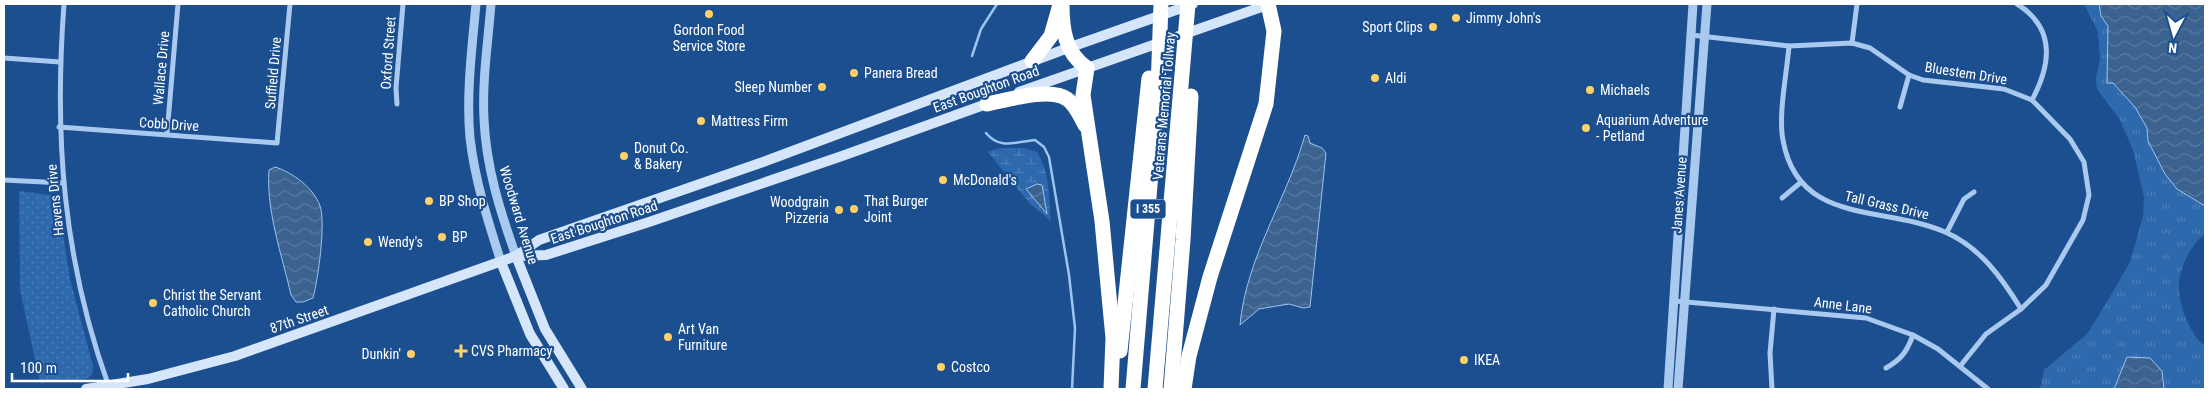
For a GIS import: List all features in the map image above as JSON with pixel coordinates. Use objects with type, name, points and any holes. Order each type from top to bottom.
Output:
[{"type":"highway","points":[[1061,4],[1068,48],[1073,56],[1087,68],[1083,87],[1102,221],[1113,338],[1111,389]]},
{"type":"highway","points":[[1032,61],[1051,36],[1061,4]]},
{"type":"highway","name":"Veterans Memorial Tollway","points":[[1133,389],[1158,89],[1161,4]]},
{"type":"highway","name":"Veterans Memorial Tollway","points":[[1155,389],[1186,45],[1188,4]]},
{"type":"highway","points":[[1184,389],[1189,356],[1210,277],[1266,104],[1274,31],[1269,4]]},
{"type":"highway","points":[[1116,389],[1150,66],[1160,28]]},
{"type":"highway","points":[[1171,389],[1190,130],[1191,78],[1186,45]]},
{"type":"highway","points":[[987,104],[1041,94],[1060,96],[1072,104],[1089,132]]},
{"type":"main road","name":"East Boughton Road","points":[[516,256],[539,240],[763,162],[1032,61],[1194,4]]},
{"type":"main road","name":"East Boughton Road","points":[[516,256],[546,255],[761,184],[1123,54],[1269,4]]},
{"type":"main road","name":"87th Street","points":[[86,389],[109,387],[184,371],[235,356],[516,256]]},
{"type":"main road","name":"Woodward Avenue","points":[[516,256],[545,328],[582,389]]},
{"type":"main road","points":[[501,262],[530,334],[564,389]]},
{"type":"street","name":"Havens Drive","points":[[64,4],[60,62],[59,127],[63,183],[79,288],[94,345],[109,387]]},
{"type":"street","name":"Wallace Drive","points":[[167,134],[178,4]]},
{"type":"street","name":"Suffield Drive","points":[[277,143],[290,4]]},
{"type":"street","name":"Oxford Street","points":[[397,104],[396,88],[403,4]]},
{"type":"street","points":[[476,4],[469,96],[470,137],[482,202],[501,262]]},
{"type":"street","name":"Woodward Avenue","points":[[491,4],[484,105],[486,144],[495,194],[516,256]]},
{"type":"street","name":"Janes Avenue","points":[[1668,389],[1693,4]]},
{"type":"street","name":"Janes Avenue","points":[[1678,389],[1707,4]]},
{"type":"street","points":[[1852,43],[1857,4]]},
{"type":"street","points":[[2017,4],[2032,15],[2045,39],[2046,68],[2042,82],[2032,100]]},
{"type":"street","name":"Bluestem Drive","points":[[1691,35],[1789,46],[1852,43],[1885,56],[1910,75],[1923,80],[2004,89],[2032,100],[2070,139],[2084,162],[2089,195],[2084,220],[2046,285],[2021,309],[1986,334],[1961,365]]},
{"type":"street","points":[[1782,198],[1800,183],[1791,165],[1782,139],[1789,46]]},
{"type":"street","points":[[4,58],[60,62]]},
{"type":"street","points":[[1900,107],[1910,75]]},
{"type":"street","name":"Cobb Drive","points":[[59,127],[277,143]]},
{"type":"street","points":[[4,180],[63,183]]},
{"type":"street","name":"Tall Grass Drive","points":[[1800,183],[1836,206],[1919,222],[1947,232],[1982,257],[2004,282],[2021,309]]},
{"type":"street","points":[[1947,232],[1964,199],[1974,192]]},
{"type":"street","name":"Anne Lane","points":[[1675,301],[1866,318],[1913,334],[1961,365],[1988,389]]},
{"type":"street","points":[[1772,389],[1770,353],[1774,309]]},
{"type":"street","points":[[1886,368],[1897,362],[1906,353],[1913,334]]},
{"type":"green space","points":[[2084,4],[2205,4],[2205,234],[2195,244],[2186,258],[2179,281],[2179,288],[2181,303],[2187,320],[2195,336],[2205,346],[2205,389],[2038,389],[2041,385],[2044,370],[2087,334],[2108,300],[2130,262],[2143,216],[2144,197],[2133,150],[2120,120],[2097,89],[2096,78],[2100,59],[2098,32]]},
{"type":"green space","points":[[1000,148],[1023,148],[1037,152],[1047,177],[1051,221],[1029,203],[988,152]]},
{"type":"green space","points":[[19,191],[57,196],[70,279],[93,366],[92,375],[86,379],[40,383],[20,289]]},
{"type":"water","points":[[2099,4],[2205,4],[2205,206],[2177,189],[2165,174],[2148,141],[2147,128],[2135,107],[2113,83],[2107,83],[2108,26],[2101,16]]},
{"type":"water","points":[[1305,135],[1308,136],[1310,143],[1322,148],[1326,153],[1310,307],[1303,308],[1289,304],[1259,309],[1240,325],[1244,300],[1258,252],[1288,182]]},
{"type":"water","points":[[275,167],[282,169],[308,187],[317,199],[322,214],[321,252],[313,298],[303,302],[296,302],[291,295],[272,217],[269,170]]},
{"type":"water","points":[[1037,184],[1042,185],[1047,214],[1026,189]]},
{"type":"water","points":[[2127,357],[2150,358],[2162,371],[2164,389],[2114,389]]},
{"type":"waterway","points":[[972,56],[981,29],[997,4]]},
{"type":"waterway","points":[[986,133],[997,142],[1008,144],[1035,140],[1044,147],[1049,157],[1069,275],[1075,328],[1072,389]]},
{"type":"place","name":"Gordon Food Service Store","points":[[709,14]]},
{"type":"place","name":"Jimmy John's","points":[[1456,18]]},
{"type":"place","name":"Sport Clips","points":[[1433,27]]},
{"type":"place","name":"Panera Bread","points":[[854,73]]},
{"type":"place","name":"Aldi","points":[[1375,78]]},
{"type":"place","name":"Sleep Number","points":[[822,87]]},
{"type":"place","name":"Michaels","points":[[1590,90]]},
{"type":"place","name":"Mattress Firm","points":[[701,121]]},
{"type":"place","name":"Aquarium Adventure - Petland","points":[[1586,128]]},
{"type":"place","name":"Donut Co. & Bakery","points":[[624,156]]},
{"type":"place","name":"McDonald's","points":[[943,180]]},
{"type":"place","name":"BP Shop","points":[[429,201]]},
{"type":"place","name":"That Burger Joint","points":[[854,209]]},
{"type":"place","name":"Woodgrain Pizzeria","points":[[839,210]]},
{"type":"place","name":"BP","points":[[442,237]]},
{"type":"place","name":"Wendy's","points":[[368,242]]},
{"type":"place","name":"Christ the Servant Catholic Church","points":[[153,303]]},
{"type":"place","name":"Art Van Furniture","points":[[668,337]]},
{"type":"place","name":"CVS Pharmacy","points":[[461,351]]},
{"type":"place","name":"Dunkin'","points":[[411,354]]},
{"type":"place","name":"IKEA","points":[[1464,360]]},
{"type":"place","name":"Costco","points":[[941,367]]}]
